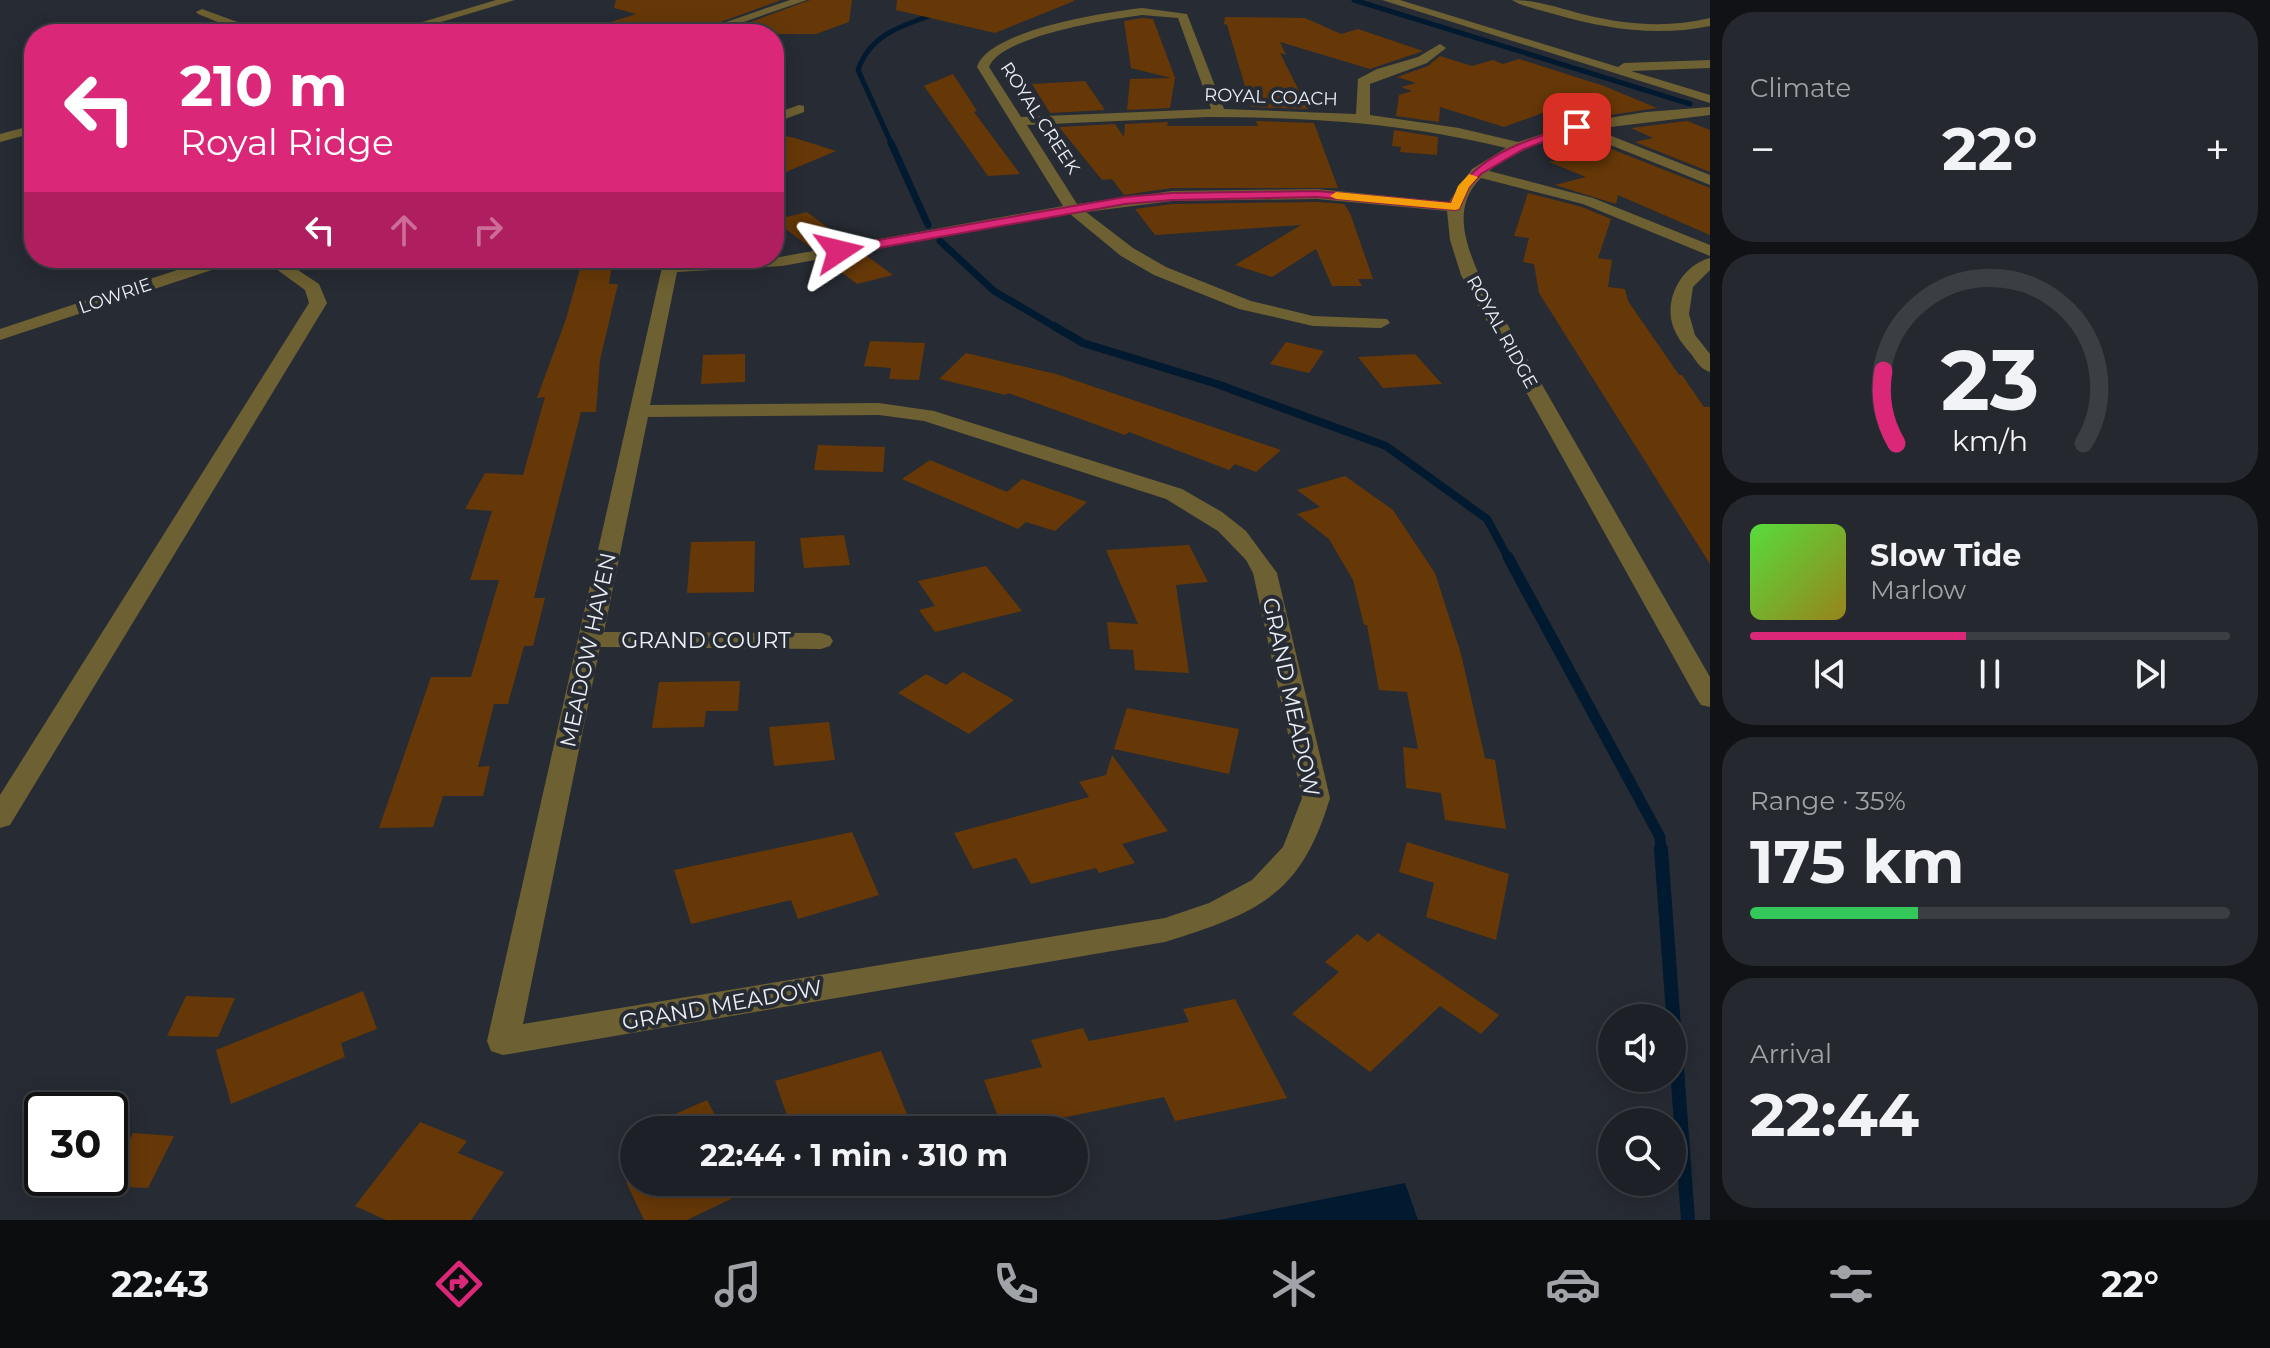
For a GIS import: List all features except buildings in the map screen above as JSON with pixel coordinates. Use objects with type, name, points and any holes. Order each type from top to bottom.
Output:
[{"type":"street","points":[[424,24],[509,0]]},
{"type":"street","points":[[728,24],[801,0]]},
{"type":"street","points":[[1388,0],[1710,99]]},
{"type":"street","points":[[1518,0],[1622,26],[1675,28],[1710,22]]},
{"type":"street","name":"ROYAL CREEK","points":[[1219,113],[1186,23],[1178,12],[1152,7],[1100,9],[997,50],[985,60],[985,73],[1019,121],[1073,209],[1127,252],[1213,294],[1313,321],[1381,323]]},
{"type":"street","points":[[202,12],[233,24]]},
{"type":"street","points":[[1363,119],[1363,82],[1378,74],[1429,60],[1440,48]]},
{"type":"street","points":[[1605,68],[1710,64]]},
{"type":"street","points":[[784,115],[799,109]]},
{"type":"street","points":[[784,261],[1073,209],[1172,196],[1267,193],[1455,207],[1464,186],[1477,172],[1520,147],[1577,127],[1710,111]]},
{"type":"street","points":[[1682,112],[1710,122]]},
{"type":"street","name":"ROYAL COACH","points":[[1019,121],[1219,113],[1363,119],[1449,128],[1520,147]]},
{"type":"street","points":[[1577,127],[1710,180]]},
{"type":"street","points":[[0,138],[24,132]]},
{"type":"street","points":[[1477,172],[1588,201],[1710,251]]},
{"type":"street","name":"ROYAL RIDGE","points":[[1455,207],[1460,252],[1470,275],[1710,699]]},
{"type":"street","points":[[1710,263],[1694,274],[1684,288],[1680,307],[1682,324],[1710,366]]},
{"type":"street","name":"LOWRIE","points":[[0,335],[200,268]]},
{"type":"street","points":[[0,818],[318,303],[313,288],[284,268]]},
{"type":"street","name":"MEADOW HAVEN","points":[[503,1041],[668,268]]},
{"type":"street","name":"GRAND MEADOW","points":[[503,1041],[1165,930],[1203,919],[1257,893],[1288,865],[1308,832],[1316,798],[1265,573],[1259,561],[1232,529],[1205,510],[1174,494],[927,415],[879,409],[639,411]]},
{"type":"street","name":"GRAND COURT","points":[[591,639],[821,641]]},
{"type":"water","points":[[1405,1183],[1418,1220],[1219,1220]]},
{"type":"waterway","points":[[1354,0],[1690,104]]},
{"type":"waterway","points":[[892,145],[858,70],[871,47],[880,39],[938,13]]},
{"type":"waterway","points":[[891,143],[928,225]]},
{"type":"waterway","points":[[940,241],[994,291],[1057,328]]},
{"type":"waterway","points":[[1054,326],[1083,343],[1217,384],[1386,446],[1487,519],[1509,559]]},
{"type":"waterway","points":[[1508,557],[1660,837],[1661,851]]},
{"type":"waterway","points":[[1661,849],[1688,1220]]},
{"type":"slow traffic","points":[[1336,196],[1455,207],[1464,186],[1473,177]]},
{"type":"route","points":[[839,251],[1125,201],[1172,196],[1317,194],[1455,207],[1464,186],[1477,172],[1520,147],[1577,127]]}]
